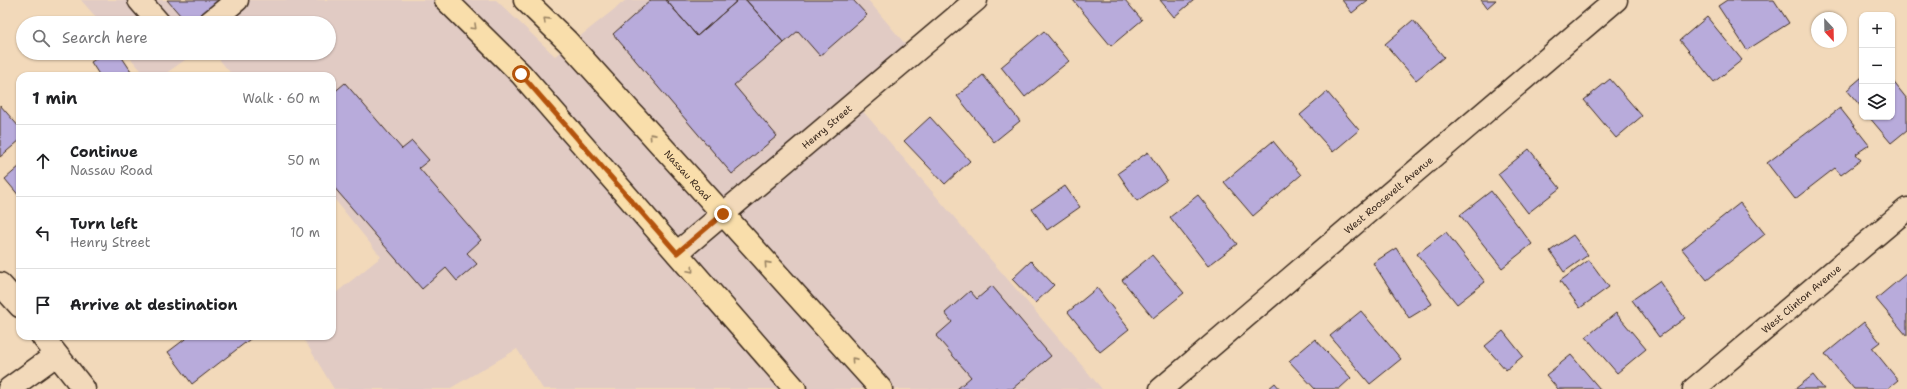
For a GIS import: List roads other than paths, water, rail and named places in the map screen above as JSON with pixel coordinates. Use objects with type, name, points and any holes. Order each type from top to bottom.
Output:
[{"type":"main road","points":[[446,0],[521,74],[795,389]]},
{"type":"main road","name":"Nassau Road","points":[[525,0],[567,40],[881,389]]},
{"type":"street","points":[[139,0],[153,16]]},
{"type":"street","points":[[218,16],[237,0]]},
{"type":"street","name":"Henry Street","points":[[677,253],[976,0]]},
{"type":"street","name":"West Roosevelt Avenue","points":[[1161,389],[1616,0]]},
{"type":"street","name":"West Clinton Avenue","points":[[1694,389],[1907,209]]},
{"type":"street","points":[[0,284],[16,302]]},
{"type":"street","points":[[45,340],[84,389]]},
{"type":"street","points":[[9,389],[56,355]]}]
